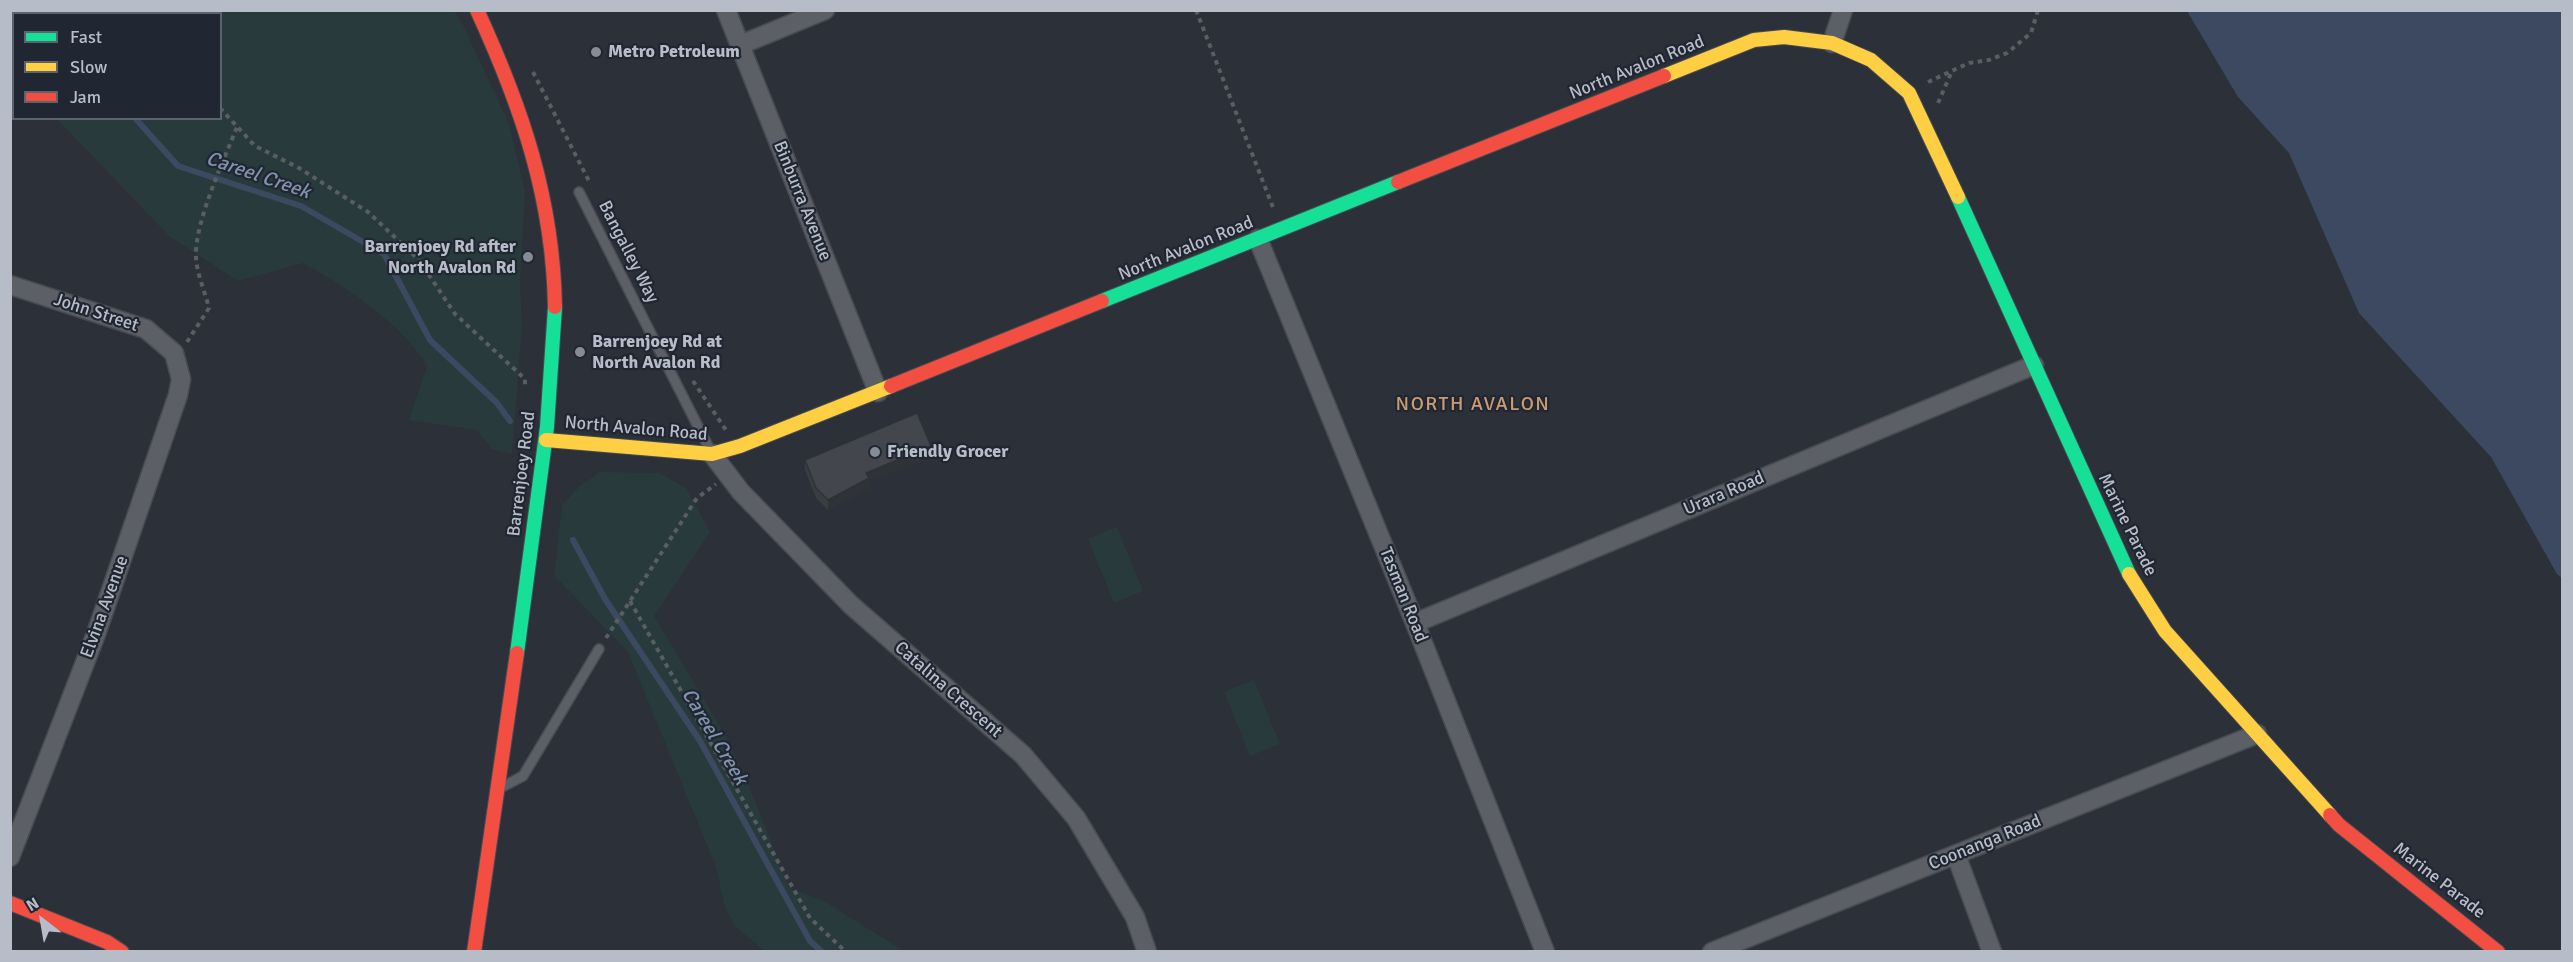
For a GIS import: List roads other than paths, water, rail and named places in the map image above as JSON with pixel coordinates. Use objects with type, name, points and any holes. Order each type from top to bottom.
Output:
[{"type":"street","name":"Barrenjoey Road","points":[[474,951],[546,440],[555,314],[552,242],[537,163],[516,95],[477,10]]},
{"type":"street","name":"Binburra Avenue","points":[[726,10],[878,392]]},
{"type":"street","points":[[740,45],[825,10]]},
{"type":"street","points":[[1832,43],[1843,10]]},
{"type":"street","name":"North Avalon Road","points":[[546,440],[712,454],[740,446],[1754,40],[1784,37],[1832,43]]},
{"type":"street","name":"Marine Parade","points":[[1832,43],[1871,60],[1909,93],[1927,128],[2123,564],[2165,631],[2339,825],[2498,951]]},
{"type":"street","name":"Tasman Road","points":[[1258,239],[1415,623],[1545,951]]},
{"type":"street","name":"John Street","points":[[10,285],[146,329],[175,356]]},
{"type":"street","name":"Elvina Avenue","points":[[10,857],[96,634],[178,395],[181,379],[175,356]]},
{"type":"street","name":"Urara Road","points":[[1415,623],[2034,365]]},
{"type":"street","name":"Catalina Crescent","points":[[712,454],[741,492],[851,606],[1023,755],[1076,818],[1135,917],[1147,951]]},
{"type":"street","name":"Coonanga Road","points":[[1712,951],[2257,734]]},
{"type":"street","points":[[1956,855],[1992,951]]},
{"type":"street","points":[[10,903],[107,942],[122,951]]},
{"type":"lane","name":"Bangalley Way","points":[[579,192],[712,454]]},
{"type":"lane","points":[[497,790],[523,776],[599,649]]},
{"type":"water","points":[[2187,11],[2562,11],[2562,578],[2557,574],[2491,457],[2359,313],[2289,153],[2238,97]]},
{"type":"waterway","name":"Careel Creek","points":[[137,120],[178,166],[301,206],[384,254],[430,340],[497,403],[510,421]]},
{"type":"waterway","name":"Careel Creek","points":[[573,540],[605,599],[700,741],[810,941],[822,952]]},
{"type":"place","name":"Metro Petroleum","points":[[596,52]]},
{"type":"place","name":"Barrenjoey Rd after North Avalon Rd","points":[[528,257]]},
{"type":"place","name":"Barrenjoey Rd at North Avalon Rd","points":[[580,352]]},
{"type":"place","name":"Friendly Grocer","points":[[875,452]]},
{"type":"district","name":"NORTH AVALON","points":[[1473,405]]}]
